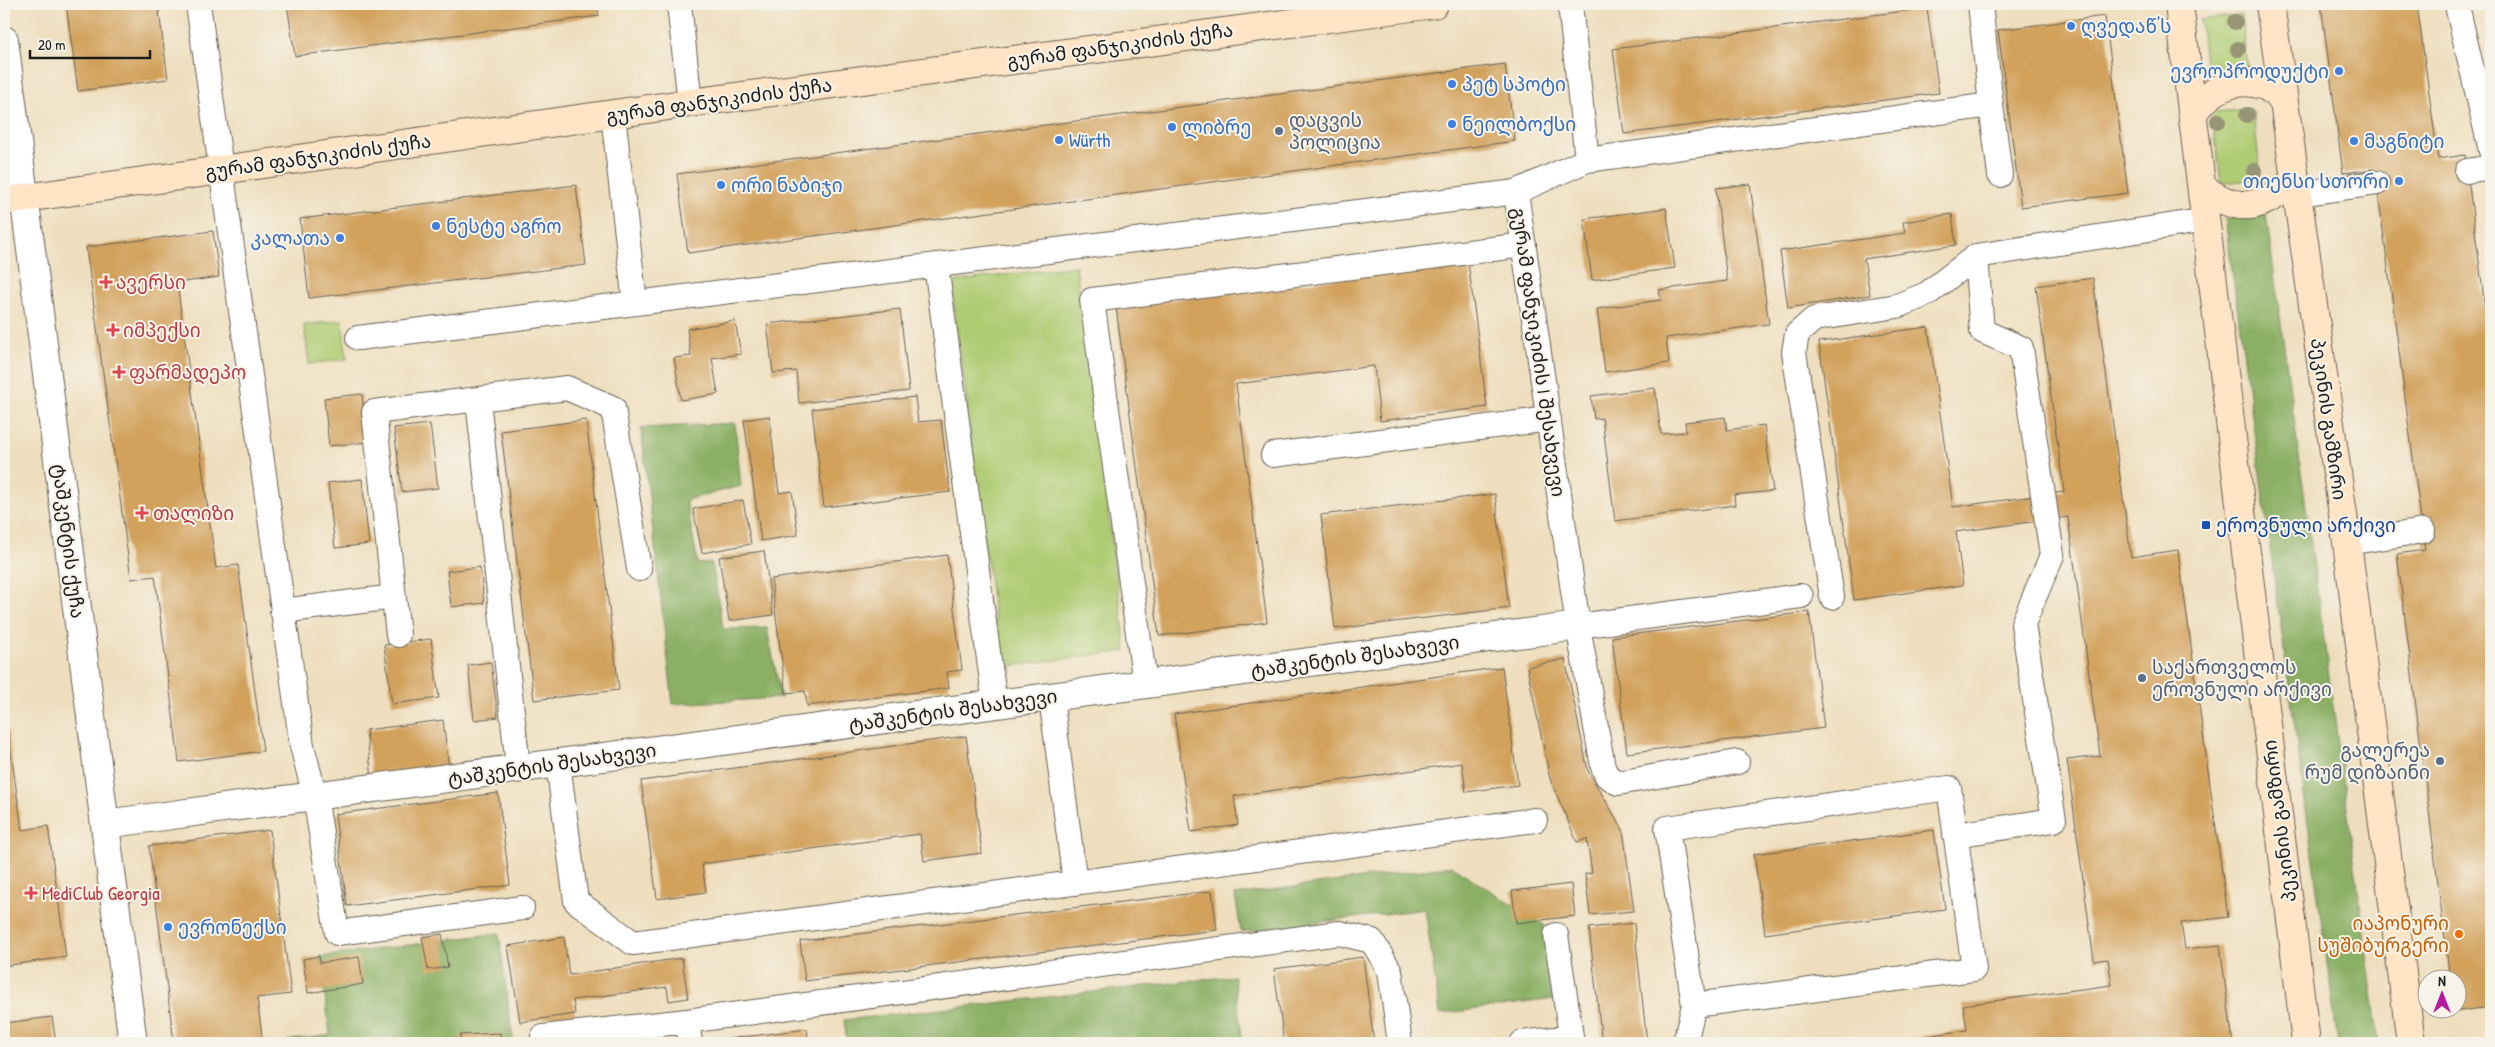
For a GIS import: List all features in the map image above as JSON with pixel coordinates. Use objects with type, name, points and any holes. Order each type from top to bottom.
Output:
[{"type":"main road","name":"გურამ ფანჯიკიძის ქუჩა","points":[[14,199],[613,115],[1335,10],[1434,4]]},
{"type":"main road","name":"პეკინის გამზირი","points":[[2178,4],[2207,220],[2306,1043]]},
{"type":"main road","name":"პეკინის გამზირი","points":[[2270,4],[2347,543],[2411,1043]]},
{"type":"main road","points":[[2193,112],[2207,95],[2223,86],[2244,82],[2266,87],[2283,101]]},
{"type":"main road","points":[[2203,188],[2220,201],[2241,206],[2262,204],[2280,193],[2296,187]]},
{"type":"street","name":"ტაშკენტის ქუჩა","points":[[4,40],[14,199],[105,824],[133,1043]]},
{"type":"street","name":"ტაშკენტის შესახვევი","points":[[105,824],[1578,626]]},
{"type":"lane","points":[[198,4],[302,746],[315,796],[337,933],[522,908]]},
{"type":"lane","points":[[679,4],[690,103]]},
{"type":"lane","points":[[1570,4],[1587,160]]},
{"type":"lane","points":[[1980,4],[2000,175]]},
{"type":"lane","points":[[2458,10],[2491,152]]},
{"type":"lane","name":"გურამ ფანჯიკიძის I შესახვევი","points":[[1737,762],[1618,783],[1607,776],[1603,767],[1578,626],[1516,192],[1587,160],[1991,105]]},
{"type":"lane","points":[[613,115],[635,303]]},
{"type":"lane","points":[[2467,171],[2491,167]]},
{"type":"lane","points":[[2296,187],[2377,183]]},
{"type":"lane","points":[[358,338],[1516,192]]},
{"type":"lane","points":[[1832,597],[1794,352],[1797,334],[1814,319],[1896,306],[1927,294],[1976,256],[2207,220]]},
{"type":"lane","points":[[1145,684],[1092,300],[1524,244]]},
{"type":"lane","points":[[1955,835],[2054,820],[2023,624],[2052,555],[2021,348],[1982,331],[1976,256]]},
{"type":"lane","points":[[936,265],[995,704]]},
{"type":"lane","points":[[398,635],[374,412],[567,388],[613,408],[639,569]]},
{"type":"lane","points":[[478,400],[518,767]]},
{"type":"lane","points":[[1273,455],[1548,419]]},
{"type":"lane","points":[[2347,543],[2423,531]]},
{"type":"lane","name":"ტაშკენტის შესახვევი","points":[[1578,626],[1801,596]]},
{"type":"lane","points":[[282,611],[394,597]]},
{"type":"lane","points":[[1051,697],[1075,884]]},
{"type":"lane","points":[[558,763],[576,901],[633,943],[1534,820]]},
{"type":"lane","points":[[1685,1043],[1694,1005],[1667,828],[1949,788],[1974,969],[1694,1005]]},
{"type":"lane","points":[[544,1043],[543,1037],[689,1032],[1339,933],[1372,941],[1390,971],[1400,1043]]},
{"type":"lane","points":[[1522,1043],[1571,1040],[1556,935]]},
{"type":"green space","points":[[2241,15],[2247,67],[2206,72],[2200,20]]},
{"type":"green space","points":[[2250,109],[2253,111],[2261,177],[2259,179],[2224,183],[2221,181],[2212,115],[2215,112]]},
{"type":"green space","points":[[2266,214],[2379,1043],[2338,1043],[2225,219]]},
{"type":"green space","points":[[1076,266],[1126,651],[1001,667],[951,282]]},
{"type":"green space","points":[[342,320],[347,359],[309,364],[304,325]]},
{"type":"green space","points":[[735,423],[741,486],[686,500],[698,564],[712,563],[723,629],[767,628],[781,698],[673,704],[641,428]]},
{"type":"green space","points":[[1452,866],[1552,930],[1561,998],[1440,1014],[1425,909],[1241,932],[1235,895]]},
{"type":"green space","points":[[499,933],[513,1041],[496,1043],[287,1043],[286,1041],[330,1035],[320,957]]},
{"type":"green space","points":[[1234,976],[1243,1043],[847,1043],[844,1020]]},
{"type":"building","points":[[66,4],[158,4],[168,79],[78,91]]},
{"type":"building","points":[[287,4],[597,4],[599,16],[295,56]]},
{"type":"building","points":[[2321,4],[2417,4],[2438,159],[2465,155],[2491,353],[2491,1007],[2468,1010],[2468,970],[2449,970],[2397,554],[2425,550],[2375,169],[2343,173]]},
{"type":"building","points":[[1927,8],[1939,93],[1624,134],[1613,49]]},
{"type":"building","points":[[2105,16],[2128,193],[2021,207],[1998,30]]},
{"type":"building","points":[[1505,64],[1515,141],[688,253],[677,174]]},
{"type":"building","points":[[1750,184],[1769,324],[1666,338],[1669,363],[1605,372],[1597,309],[1661,300],[1659,290],[1727,281],[1716,188]]},
{"type":"building","points":[[576,185],[586,265],[309,298],[300,219]]},
{"type":"building","points":[[1666,208],[1675,268],[1592,280],[1584,219]]},
{"type":"building","points":[[1952,214],[1956,245],[1864,259],[1870,295],[1788,308],[1780,251],[1905,233],[1903,222]]},
{"type":"building","points":[[213,231],[219,277],[177,283],[216,568],[238,565],[263,751],[179,762],[155,576],[131,579],[86,247]]},
{"type":"building","points":[[1468,262],[1487,407],[1380,421],[1374,366],[1236,384],[1267,622],[1159,636],[1116,307]]},
{"type":"building","name":"საქართველოს ეროვნული არქივი","points":[[2093,278],[2131,557],[2178,550],[2228,917],[2181,923],[2185,949],[2220,945],[2233,1043],[1878,1043],[1967,1030],[1963,1005],[2112,985],[2108,959],[2094,961],[2067,760],[2100,756],[2068,517],[1956,532],[1963,585],[1854,600],[1819,342],[1928,327],[1953,507],[2064,492],[2036,286]]},
{"type":"building","points":[[900,309],[909,391],[799,403],[796,371],[773,373],[767,324]]},
{"type":"building","points":[[735,321],[741,354],[712,358],[718,394],[681,400],[674,358],[691,356],[687,329]]},
{"type":"building","points":[[1655,388],[1661,434],[1686,432],[1685,422],[1725,417],[1727,430],[1764,425],[1773,491],[1734,495],[1735,505],[1615,521],[1602,418],[1594,419],[1591,396]]},
{"type":"building","points":[[362,394],[367,442],[329,446],[324,398]]},
{"type":"building","points":[[915,397],[918,422],[941,420],[950,492],[824,507],[812,409]]},
{"type":"building","points":[[769,416],[779,493],[792,491],[798,535],[761,541],[744,420]]},
{"type":"building","points":[[586,420],[619,690],[534,700],[501,431]]},
{"type":"building","points":[[430,424],[438,488],[402,492],[394,428]]},
{"type":"building","points":[[4,458],[7,477],[4,478]]},
{"type":"building","points":[[362,479],[369,544],[335,548],[328,483]]},
{"type":"building","points":[[1495,494],[1509,608],[1335,629],[1321,515]]},
{"type":"building","points":[[743,500],[751,544],[702,553],[693,509]]},
{"type":"building","points":[[764,551],[773,615],[729,621],[719,557]]},
{"type":"building","points":[[947,555],[962,670],[947,672],[949,688],[807,706],[805,691],[786,693],[771,579]]},
{"type":"building","points":[[480,567],[484,603],[451,607],[447,571]]},
{"type":"building","points":[[1809,612],[1824,728],[1627,753],[1612,637]]},
{"type":"building","points":[[431,639],[439,698],[392,704],[384,645]]},
{"type":"building","points":[[1565,659],[1588,771],[1623,830],[1634,911],[1590,915],[1585,874],[1592,873],[1587,839],[1577,842],[1550,779],[1527,667]]},
{"type":"building","points":[[491,662],[498,717],[474,720],[468,665]]},
{"type":"building","points":[[1502,667],[1518,785],[1466,792],[1462,763],[1234,796],[1238,825],[1191,832],[1174,714]]},
{"type":"building","name":"MediClub Georgia","points":[[4,703],[22,830],[48,826],[66,957],[4,966]]},
{"type":"building","points":[[443,720],[449,768],[372,778],[366,730]]},
{"type":"building","points":[[966,736],[982,853],[924,861],[920,834],[702,864],[706,892],[657,899],[641,781]]},
{"type":"building","points":[[498,793],[510,885],[347,906],[335,814]]},
{"type":"building","points":[[270,830],[291,994],[257,998],[263,1043],[174,1043],[149,846]]},
{"type":"building","points":[[1934,830],[1945,909],[1765,934],[1754,854]]},
{"type":"building","points":[[1571,884],[1575,916],[1516,923],[1512,891]]},
{"type":"building","points":[[1212,891],[1217,930],[805,981],[800,941]]},
{"type":"building","points":[[1634,923],[1647,1043],[1602,1043],[1589,928]]},
{"type":"building","points":[[442,934],[448,967],[428,970],[422,937]]},
{"type":"building","points":[[564,937],[569,975],[682,958],[688,998],[669,1001],[667,987],[573,1000],[575,1014],[520,1022],[508,946]]},
{"type":"building","points":[[319,956],[320,963],[359,957],[363,984],[308,993],[303,959]]},
{"type":"building","points":[[1363,957],[1374,1043],[1284,1043],[1274,969]]},
{"type":"building","points":[[52,1017],[56,1043],[4,1043],[4,1023]]},
{"type":"building","points":[[807,1029],[809,1043],[728,1043],[728,1039]]},
{"type":"building","points":[[500,1033],[500,1043],[461,1043],[460,1035]]},
{"type":"place","name":"ღვედაწ'ს","points":[[2071,26]]},
{"type":"place","name":"ევროპროდუქტი","points":[[2339,71]]},
{"type":"place","name":"პეტ სპოტი","points":[[1452,84]]},
{"type":"place","name":"ნეილბოქსი","points":[[1452,124]]},
{"type":"place","name":"ლიბრე","points":[[1172,127]]},
{"type":"place","name":"დაცვის პოლიცია","points":[[1279,131]]},
{"type":"place","name":"Würth","points":[[1059,140]]},
{"type":"place","name":"მაგნიტი","points":[[2354,141]]},
{"type":"place","name":"თიენსი სთორი","points":[[2399,181]]},
{"type":"place","name":"ორი ნაბიჯი","points":[[721,185]]},
{"type":"place","name":"ნესტე აგრო","points":[[436,226]]},
{"type":"place","name":"კალათა","points":[[340,238]]},
{"type":"place","name":"ავერსი","points":[[106,282]]},
{"type":"place","name":"იმპექსი","points":[[113,330]]},
{"type":"place","name":"ფარმადეპო","points":[[119,372]]},
{"type":"place","name":"თალიზი","points":[[142,513]]},
{"type":"place","name":"ეროვნული არქივი","points":[[2206,525]]},
{"type":"place","name":"საქართველოს ეროვნული არქივი","points":[[2142,678]]},
{"type":"place","name":"გალერეა რუმ დიზაინი","points":[[2440,761]]},
{"type":"place","name":"MediClub Georgia","points":[[31,893]]},
{"type":"place","name":"ევრონექსი","points":[[168,927]]},
{"type":"place","name":"იაპონური სუშიბურგერი","points":[[2459,934]]}]
